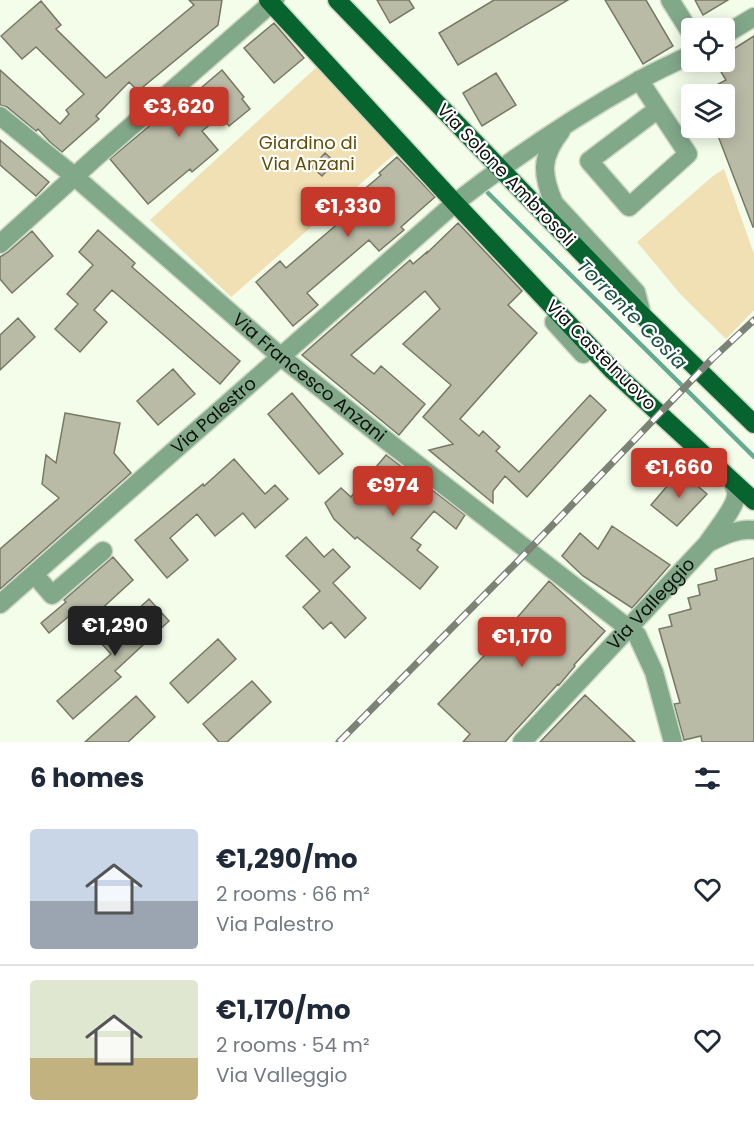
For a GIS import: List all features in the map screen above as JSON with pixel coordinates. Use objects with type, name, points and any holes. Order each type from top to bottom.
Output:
[{"type":"main road","name":"Via Solone Ambrosoli","points":[[337,0],[495,173],[754,424]]},
{"type":"main road","points":[[271,1],[460,198]]},
{"type":"main road","name":"Via Castelnuovo","points":[[460,198],[544,298],[606,364],[754,501]]},
{"type":"street","points":[[670,0],[681,18]]},
{"type":"street","points":[[0,244],[271,1]]},
{"type":"street","points":[[735,28],[754,17]]},
{"type":"street","name":"Via Palestro","points":[[0,604],[460,198],[566,125],[639,80],[681,59]]},
{"type":"street","points":[[639,80],[688,154],[629,207],[589,161],[658,109]]},
{"type":"street","name":"Via Francesco Anzani","points":[[0,116],[74,176],[280,356],[637,635],[654,672],[673,742]]},
{"type":"street","points":[[566,125],[554,141],[545,159],[544,171],[548,190],[554,203],[636,292],[642,315]]},
{"type":"street","points":[[544,298],[544,312],[552,327],[578,355],[595,365],[606,364]]},
{"type":"street","name":"Via Valleggio","points":[[522,742],[706,543],[736,499],[732,482]]},
{"type":"street","name":"Via Valleggio","points":[[706,543],[734,532],[754,530]]},
{"type":"street","points":[[35,575],[52,595],[103,551]]},
{"type":"green space","name":"Giardino di Via Anzani","points":[[319,65],[398,151],[231,297],[150,220]]},
{"type":"green space","points":[[724,169],[754,254],[754,310],[726,339],[681,295],[637,242]]},
{"type":"building","points":[[189,0],[222,0],[218,25],[138,91],[129,82],[96,116],[99,119],[62,152],[38,129],[36,131],[7,107],[0,105],[0,70],[60,124],[69,114],[66,110],[84,94],[36,47],[22,59],[1,36],[41,1],[61,25],[56,29],[106,78],[194,5]]},
{"type":"building","points":[[377,0],[409,0],[414,8],[390,23]]},
{"type":"building","points":[[494,0],[568,0],[458,65],[439,33]]},
{"type":"building","points":[[605,0],[646,0],[673,46],[643,64]]},
{"type":"building","points":[[695,0],[728,0],[703,15]]},
{"type":"building","points":[[274,23],[304,58],[274,83],[244,48]]},
{"type":"building","points":[[754,36],[754,227],[719,138],[735,138],[735,84],[719,84],[726,80],[721,72],[735,72],[735,48]]},
{"type":"building","points":[[222,70],[244,97],[242,99],[250,109],[229,126],[221,116],[202,131],[218,150],[192,172],[190,169],[148,204],[110,159],[178,102],[181,105]]},
{"type":"building","points":[[496,73],[516,105],[482,126],[463,93]]},
{"type":"building","points":[[0,140],[49,182],[36,196],[0,165]]},
{"type":"building","points":[[325,153],[335,162],[322,176],[312,167]]},
{"type":"building","points":[[397,157],[435,197],[401,227],[404,230],[379,251],[369,240],[307,293],[318,305],[293,326],[256,282],[280,261],[286,268],[348,215],[342,208],[381,175],[379,173]]},
{"type":"building","points":[[458,223],[522,291],[508,305],[537,333],[460,419],[479,436],[483,431],[500,447],[496,451],[519,472],[590,395],[606,410],[527,497],[505,476],[493,491],[493,503],[429,450],[453,444],[423,417],[451,385],[403,344],[440,309],[425,291],[351,355],[374,374],[381,366],[425,404],[399,435],[302,355],[410,260],[413,264],[427,253]]},
{"type":"building","points":[[98,230],[135,263],[132,267],[240,361],[220,384],[112,290],[94,310],[107,322],[80,352],[55,329],[78,304],[67,294],[93,265],[79,252]]},
{"type":"building","points":[[32,231],[53,256],[12,293],[0,279],[0,257]]},
{"type":"building","points":[[18,318],[35,337],[0,370],[0,335]]},
{"type":"building","points":[[173,369],[195,394],[158,425],[137,401]]},
{"type":"building","points":[[292,393],[343,454],[319,474],[268,414]]},
{"type":"building","points":[[65,413],[120,423],[114,453],[131,473],[0,589],[0,549],[59,498],[42,484],[46,455],[56,463]]},
{"type":"building","points":[[386,455],[465,515],[456,529],[434,511],[411,538],[421,545],[417,550],[438,567],[420,589],[357,537],[355,539],[334,519],[325,503],[341,488],[351,497]]},
{"type":"building","points":[[234,459],[265,494],[275,485],[288,499],[255,528],[243,513],[215,536],[197,514],[170,538],[188,560],[167,578],[135,540],[203,484],[204,486]]},
{"type":"building","points":[[680,471],[707,494],[677,526],[651,505]]},
{"type":"building","points":[[612,526],[670,565],[632,608],[583,576],[562,556],[580,533],[598,549]]},
{"type":"building","points":[[306,537],[324,557],[333,549],[350,567],[333,583],[366,618],[345,638],[331,622],[323,629],[303,607],[320,591],[286,556]]},
{"type":"building","points":[[113,557],[133,580],[85,624],[74,612],[49,633],[41,623]]},
{"type":"building","points":[[754,558],[754,742],[702,742],[701,736],[684,740],[674,704],[680,703],[659,629],[672,626],[669,615],[691,609],[688,598],[700,595],[698,585],[717,580],[715,569]]},
{"type":"building","points":[[549,581],[605,631],[559,685],[505,742],[463,742],[470,734],[438,704],[503,636]]},
{"type":"building","points":[[149,599],[169,621],[115,671],[121,677],[73,719],[57,701],[111,654],[101,643]]},
{"type":"building","points":[[218,639],[236,659],[188,703],[170,683]]},
{"type":"building","points":[[252,681],[271,702],[227,742],[219,742],[203,724]]},
{"type":"building","points":[[585,695],[635,742],[540,742]]},
{"type":"building","points":[[136,696],[155,717],[128,742],[85,742]]},
{"type":"waterway","name":"Torrente Cosia","points":[[488,193],[754,457]]},
{"type":"railway","points":[[339,742],[518,561],[712,359],[754,320]]}]
